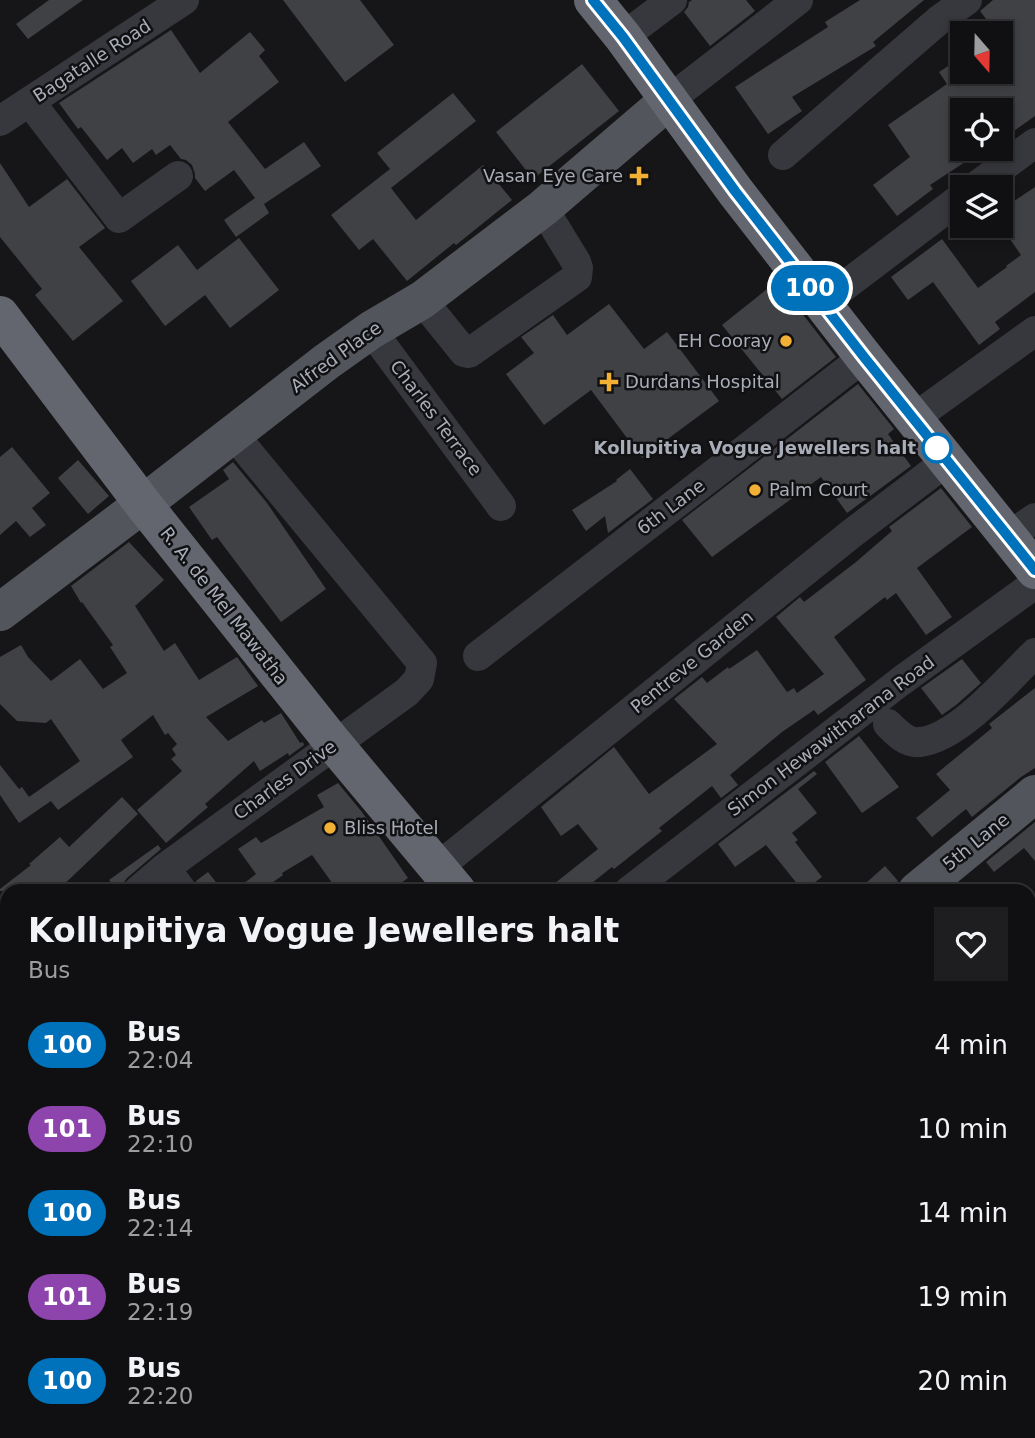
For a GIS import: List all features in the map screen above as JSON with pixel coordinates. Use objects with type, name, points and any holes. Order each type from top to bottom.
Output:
[{"type":"highway","points":[[593,0],[735,191],[947,461],[1022,527],[1035,570]]},
{"type":"highway","name":"R. A. de Mel Mawatha","points":[[0,315],[144,504],[334,744],[448,879]]},
{"type":"main road","name":"Alfred Place","points":[[0,612],[326,362],[371,330],[422,300],[543,208],[669,100]]},
{"type":"main road","name":"5th Lane","points":[[926,884],[1035,794]]},
{"type":"street","name":"Bagatalle Road","points":[[0,121],[184,0]]},
{"type":"street","points":[[623,37],[672,0]]},
{"type":"street","points":[[669,100],[798,0]]},
{"type":"street","points":[[783,155],[939,20],[967,0]]},
{"type":"street","points":[[30,102],[119,218],[178,176]]},
{"type":"street","points":[[991,175],[1035,143]]},
{"type":"street","points":[[822,303],[950,206]]},
{"type":"street","points":[[422,300],[464,352],[469,353],[577,277],[576,262],[543,208]]},
{"type":"street","name":"Charles Terrace","points":[[371,330],[501,506]]},
{"type":"street","points":[[914,418],[1035,331]]},
{"type":"street","name":"6th Lane","points":[[478,656],[864,357]]},
{"type":"street","name":"Charles Drive","points":[[173,879],[334,744],[407,692],[418,679],[422,663],[234,435]]},
{"type":"street","name":"Pentreve Garden","points":[[448,879],[840,543],[947,461]]},
{"type":"street","name":"Simon Hewawitharana Road","points":[[638,884],[901,681],[1035,584]]},
{"type":"street","points":[[888,724],[902,738],[919,743],[945,734],[971,716],[1035,653]]},
{"type":"building","points":[[49,0],[83,0],[28,39],[16,24]]},
{"type":"building","points":[[283,0],[360,0],[394,45],[345,82]]},
{"type":"building","points":[[692,0],[746,0],[755,11],[710,46],[684,12]]},
{"type":"building","points":[[860,0],[924,0],[873,42],[876,46],[792,97],[802,111],[768,134],[735,87],[828,27],[825,22]]},
{"type":"building","points":[[993,0],[1035,0],[1035,116],[1013,132],[1013,98],[950,98],[950,161],[967,161],[930,185],[933,189],[897,216],[873,185],[910,157],[888,125],[947,84],[939,72],[950,65],[950,84],[1013,84],[1013,21],[988,21],[980,11]]},
{"type":"building","points":[[171,30],[200,73],[250,32],[265,50],[259,56],[279,82],[228,122],[265,169],[304,142],[321,166],[264,204],[269,213],[236,237],[224,220],[255,198],[234,170],[205,191],[195,178],[192,165],[181,159],[170,145],[156,155],[152,149],[133,163],[122,148],[107,160],[81,127],[78,129],[59,103]]},
{"type":"building","points":[[582,64],[619,111],[533,179],[496,132]]},
{"type":"building","points":[[453,93],[476,121],[391,188],[416,220],[483,165],[512,200],[407,281],[373,239],[359,250],[331,215],[390,169],[377,153]]},
{"type":"building","points":[[0,163],[29,207],[67,179],[105,228],[79,247],[123,301],[73,341],[35,295],[42,289],[0,237]]},
{"type":"building","points":[[1035,187],[1035,292],[995,322],[1000,329],[979,345],[933,282],[908,300],[891,277],[942,239],[978,288],[1021,255],[1009,238],[1013,238],[1013,202]]},
{"type":"building","points":[[239,238],[279,290],[230,328],[205,295],[165,326],[131,281],[178,245],[197,270]]},
{"type":"building","name":"EH Cooray","points":[[777,281],[836,357],[782,399],[722,325]]},
{"type":"building","name":"Durdans Hospital","points":[[609,304],[644,349],[667,332],[719,401],[642,458],[591,390],[544,425],[506,374],[534,353],[521,337],[553,315],[567,335]]},
{"type":"building","points":[[858,384],[894,429],[888,434],[911,466],[847,513],[821,477],[712,557],[682,520]]},
{"type":"building","points":[[12,447],[50,493],[32,508],[46,525],[30,537],[16,521],[0,535],[0,457]]},
{"type":"building","points":[[78,460],[109,496],[88,514],[58,478]]},
{"type":"building","points":[[233,462],[267,503],[326,589],[281,622],[217,537],[212,540],[189,507],[229,479],[223,470]]},
{"type":"building","points":[[630,469],[653,499],[608,533],[605,516],[586,531],[572,510],[617,481]]},
{"type":"building","points":[[941,488],[972,527],[917,568],[952,617],[926,635],[896,593],[887,600],[885,597],[834,637],[866,680],[818,715],[814,710],[782,732],[730,775],[738,785],[721,798],[712,786],[659,828],[662,831],[614,869],[612,867],[591,884],[554,884],[598,849],[578,824],[561,836],[541,807],[614,747],[649,794],[717,744],[674,699],[702,677],[707,683],[757,650],[787,692],[794,688],[797,693],[824,674],[776,617],[800,597],[804,602],[856,562],[892,531],[889,527]]},
{"type":"building","points":[[129,542],[164,580],[135,606],[164,651],[175,643],[199,680],[237,657],[258,686],[206,717],[228,741],[262,720],[264,723],[281,713],[304,745],[260,771],[254,761],[205,804],[208,807],[166,843],[137,810],[182,771],[171,759],[176,755],[172,749],[177,744],[168,733],[165,735],[153,715],[121,740],[133,757],[58,810],[51,801],[19,823],[0,795],[0,765],[29,797],[80,761],[51,719],[46,723],[17,721],[0,704],[0,657],[21,645],[28,657],[51,681],[80,659],[103,689],[127,673],[110,647],[113,645],[71,586]]},
{"type":"building","points":[[962,659],[981,683],[942,715],[921,688]]},
{"type":"building","points":[[1035,688],[1035,768],[972,817],[966,809],[932,837],[916,818],[950,790],[936,774],[992,728],[989,724]]},
{"type":"building","points":[[859,736],[899,787],[862,813],[825,762]]},
{"type":"building","points":[[814,771],[817,774],[798,789],[817,813],[792,833],[798,840],[795,842],[822,877],[812,884],[797,884],[766,845],[735,867],[718,844]]},
{"type":"building","points":[[338,783],[362,812],[408,878],[400,884],[333,884],[312,855],[282,873],[283,875],[271,884],[243,884],[256,874],[238,849],[256,837],[261,843],[324,807],[317,795]]},
{"type":"building","points":[[122,797],[138,814],[64,884],[6,884],[60,837],[69,847]]},
{"type":"building","points":[[1035,822],[1035,861],[1024,848],[994,872],[986,862]]},
{"type":"building","points":[[158,845],[161,849],[123,884],[112,884],[109,880]]},
{"type":"building","points":[[885,866],[898,881],[895,884],[865,884]]},
{"type":"building","points":[[208,872],[217,884],[197,884],[196,881]]},
{"type":"bus line","name":"100","points":[[593,0],[735,191],[1035,570]]},
{"type":"place","name":"Vasan Eye Care","points":[[639,176]]},
{"type":"place","name":"EH Cooray","points":[[786,341]]},
{"type":"place","name":"Durdans Hospital","points":[[609,382]]},
{"type":"place","name":"Kollupitiya Vogue Jewellers halt","points":[[937,448]]},
{"type":"place","name":"Palm Court","points":[[755,490]]},
{"type":"place","name":"Bliss Hotel","points":[[330,828]]}]
